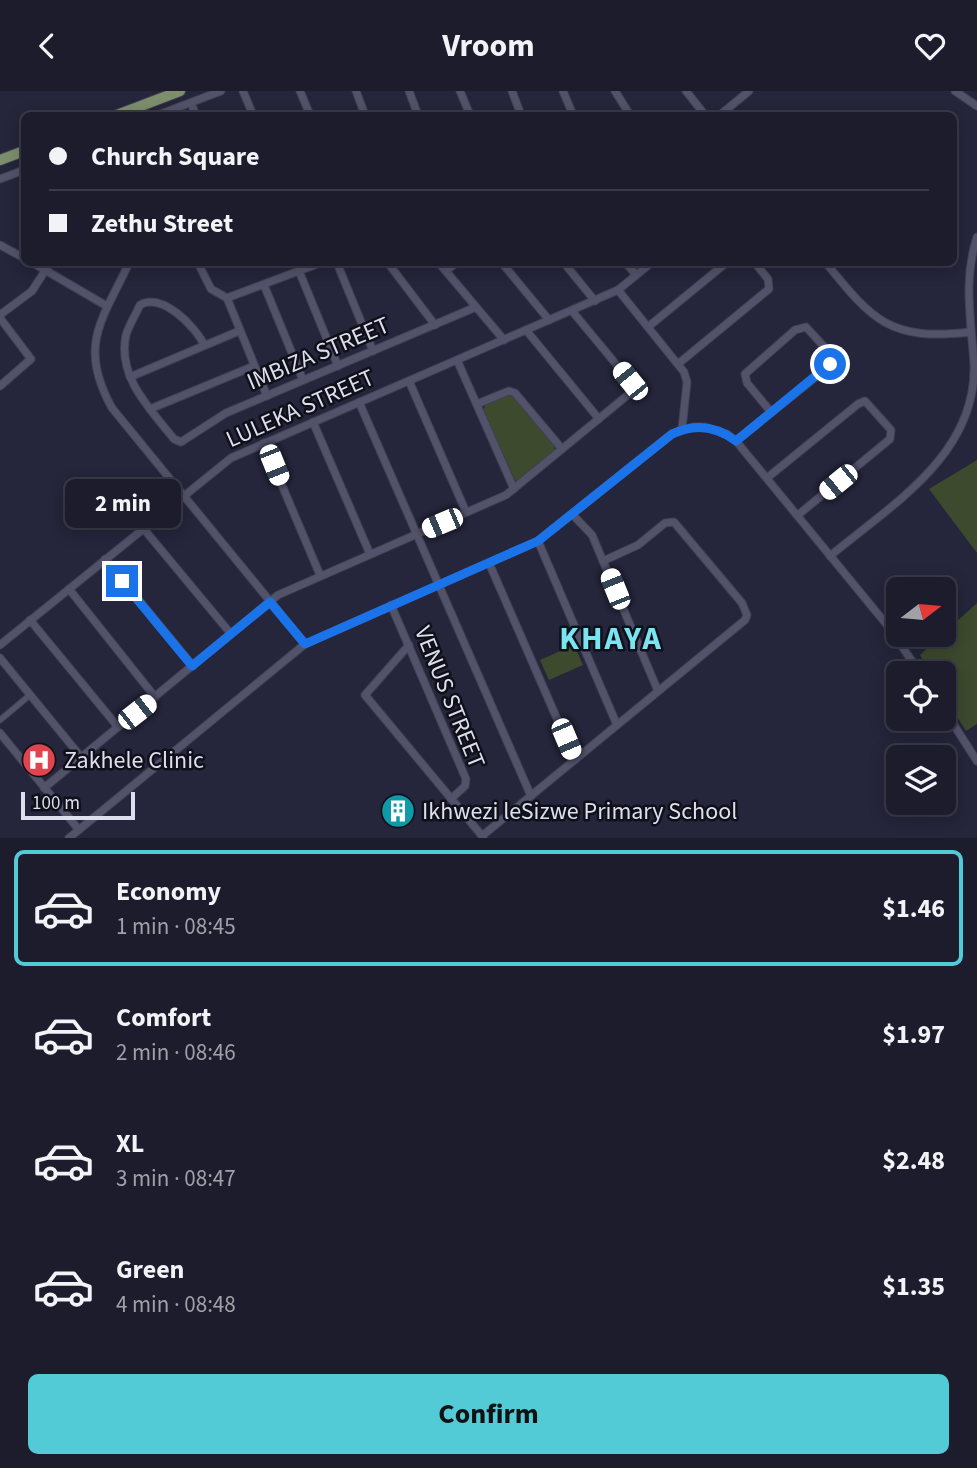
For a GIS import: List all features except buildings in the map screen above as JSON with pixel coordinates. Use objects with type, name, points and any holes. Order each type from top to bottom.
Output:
[{"type":"main road","points":[[125,112],[180,91]]},
{"type":"main road","points":[[0,160],[21,152]]},
{"type":"street","points":[[166,112],[221,91]]},
{"type":"street","points":[[243,91],[252,112]]},
{"type":"street","points":[[300,91],[309,112]]},
{"type":"street","points":[[356,91],[364,112]]},
{"type":"street","points":[[409,91],[417,112]]},
{"type":"street","points":[[460,91],[469,112]]},
{"type":"street","points":[[512,91],[520,112]]},
{"type":"street","points":[[563,91],[572,112]]},
{"type":"street","points":[[615,91],[628,112]]},
{"type":"street","points":[[685,91],[702,112]]},
{"type":"street","points":[[955,91],[977,106]]},
{"type":"street","points":[[724,112],[747,92]]},
{"type":"street","points":[[191,103],[195,112]]},
{"type":"street","points":[[0,179],[21,171]]},
{"type":"street","points":[[830,556],[933,470],[954,442],[972,395],[974,364],[968,278],[977,237]]},
{"type":"street","points":[[0,244],[21,256]]},
{"type":"street","points":[[0,386],[31,359],[0,316],[32,291],[48,266],[106,305]]},
{"type":"street","points":[[127,266],[106,305],[94,351],[102,390],[112,408],[305,644]]},
{"type":"street","points":[[200,266],[211,289],[228,298],[267,396]]},
{"type":"street","points":[[228,298],[312,266]]},
{"type":"street","points":[[338,266],[373,351]]},
{"type":"street","points":[[390,266],[435,324]]},
{"type":"street","points":[[442,266],[504,340]]},
{"type":"street","points":[[446,271],[452,266]]},
{"type":"street","points":[[504,266],[549,320]]},
{"type":"street","points":[[566,266],[595,301]]},
{"type":"street","points":[[628,266],[636,275]]},
{"type":"street","name":"LULEKA STREET","points":[[0,645],[228,460],[618,291],[647,266]]},
{"type":"street","points":[[648,327],[722,266]]},
{"type":"street","points":[[678,364],[769,289],[768,279],[757,266]]},
{"type":"street","points":[[828,266],[864,309],[890,326],[916,334],[970,332]]},
{"type":"street","points":[[299,271],[338,366]]},
{"type":"street","points":[[264,285],[303,380]]},
{"type":"street","points":[[618,291],[678,364],[687,382],[682,429]]},
{"type":"street","points":[[204,345],[199,334],[170,309],[145,302],[140,305],[126,334],[125,363],[130,377],[150,409],[254,366]]},
{"type":"street","name":"IMBIZA STREET","points":[[150,409],[174,439],[187,441],[211,421],[476,307]]},
{"type":"street","points":[[44,788],[286,590],[514,489],[629,394],[632,385],[572,311]]},
{"type":"street","points":[[736,441],[830,364],[829,352],[806,327],[795,330],[745,374],[747,383],[771,412]]},
{"type":"street","points":[[526,330],[599,419]]},
{"type":"street","points":[[130,377],[239,331]]},
{"type":"street","points":[[457,360],[514,489]]},
{"type":"street","points":[[409,381],[466,512]]},
{"type":"street","points":[[477,404],[509,391],[514,393],[562,449]]},
{"type":"street","points":[[767,478],[858,404],[865,401],[872,405],[891,430],[890,439],[798,515]]},
{"type":"street","points":[[359,402],[531,796]]},
{"type":"street","points":[[313,422],[370,554]]},
{"type":"street","points":[[69,838],[305,644],[538,541],[663,440],[682,429],[693,427],[717,430],[736,441],[900,641],[913,661]]},
{"type":"street","points":[[264,443],[320,575]]},
{"type":"street","points":[[572,514],[592,535],[658,691]]},
{"type":"street","points":[[408,645],[365,695],[482,837],[742,623],[747,615],[746,608],[674,522],[665,523],[638,545],[603,561]]},
{"type":"street","points":[[143,528],[231,634]]},
{"type":"street","points":[[538,541],[617,725]]},
{"type":"street","points":[[105,559],[192,666]]},
{"type":"street","points":[[489,563],[575,759]]},
{"type":"street","points":[[69,589],[155,697]]},
{"type":"street","name":"VENUS STREET","points":[[391,605],[466,779],[465,786],[451,799]]},
{"type":"street","points":[[30,620],[118,727]]},
{"type":"street","points":[[0,658],[81,757]]},
{"type":"street","points":[[0,720],[30,695]]},
{"type":"street","points":[[956,728],[977,761]]},
{"type":"street","points":[[0,733],[79,830]]},
{"type":"green space","points":[[507,394],[513,395],[555,446],[553,453],[516,482],[483,411],[485,404]]},
{"type":"green space","points":[[977,460],[977,553],[929,489]]},
{"type":"green space","points":[[977,603],[977,724],[966,731],[956,715],[956,661],[923,661],[920,655],[929,647],[956,647],[956,622]]},
{"type":"green space","points":[[574,645],[583,665],[549,680],[540,660]]},
{"type":"place","name":"Zakhele Clinic","points":[[39,760]]},
{"type":"place","name":"Ikhwezi leSizwe Primary School","points":[[398,811]]},
{"type":"district","name":"KHAYA","points":[[611,638]]},
{"type":"route","points":[[122,581],[192,666],[270,602],[305,644],[538,541],[663,440],[682,429],[705,427],[727,434],[736,441],[830,364]]}]
